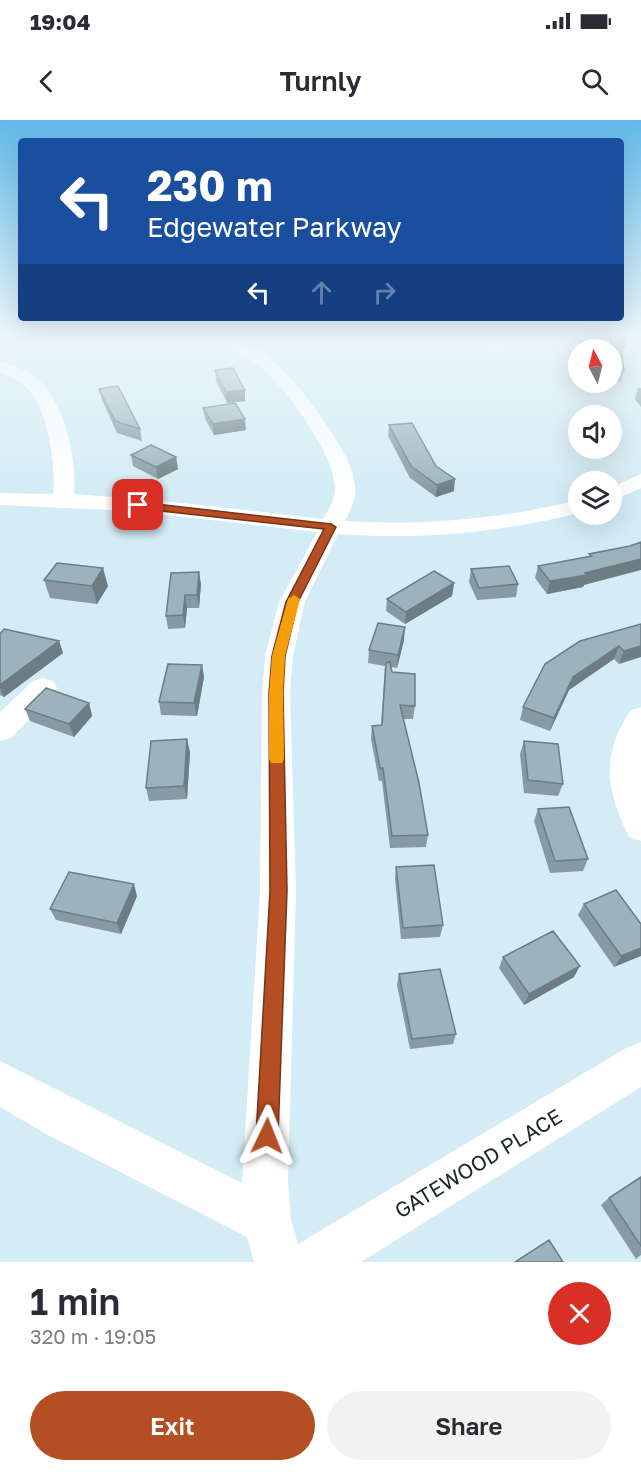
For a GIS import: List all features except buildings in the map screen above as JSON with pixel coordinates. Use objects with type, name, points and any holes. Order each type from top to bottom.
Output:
[{"type":"street","points":[[37,388],[44,400],[61,453],[66,485],[63,499]]},
{"type":"street","points":[[273,1241],[265,1180],[278,891],[276,693],[279,656],[292,602],[343,503],[345,488],[340,468],[320,430],[288,388]]},
{"type":"street","points":[[622,490],[641,480]]},
{"type":"street","points":[[0,499],[63,499],[208,512],[331,527],[420,530],[489,526],[568,508]]},
{"type":"street","points":[[0,730],[43,688]]},
{"type":"street","points":[[641,718],[630,732],[623,755],[627,796],[641,827]]},
{"type":"street","name":"GATEWOOD PLACE","points":[[315,1262],[641,1063]]},
{"type":"street","points":[[0,1083],[273,1241]]},
{"type":"slow traffic","points":[[277,759],[276,693],[279,656],[286,622],[294,599]]},
{"type":"route","points":[[138,505],[331,527],[292,602],[279,656],[276,693],[278,891],[267,1136]]}]
